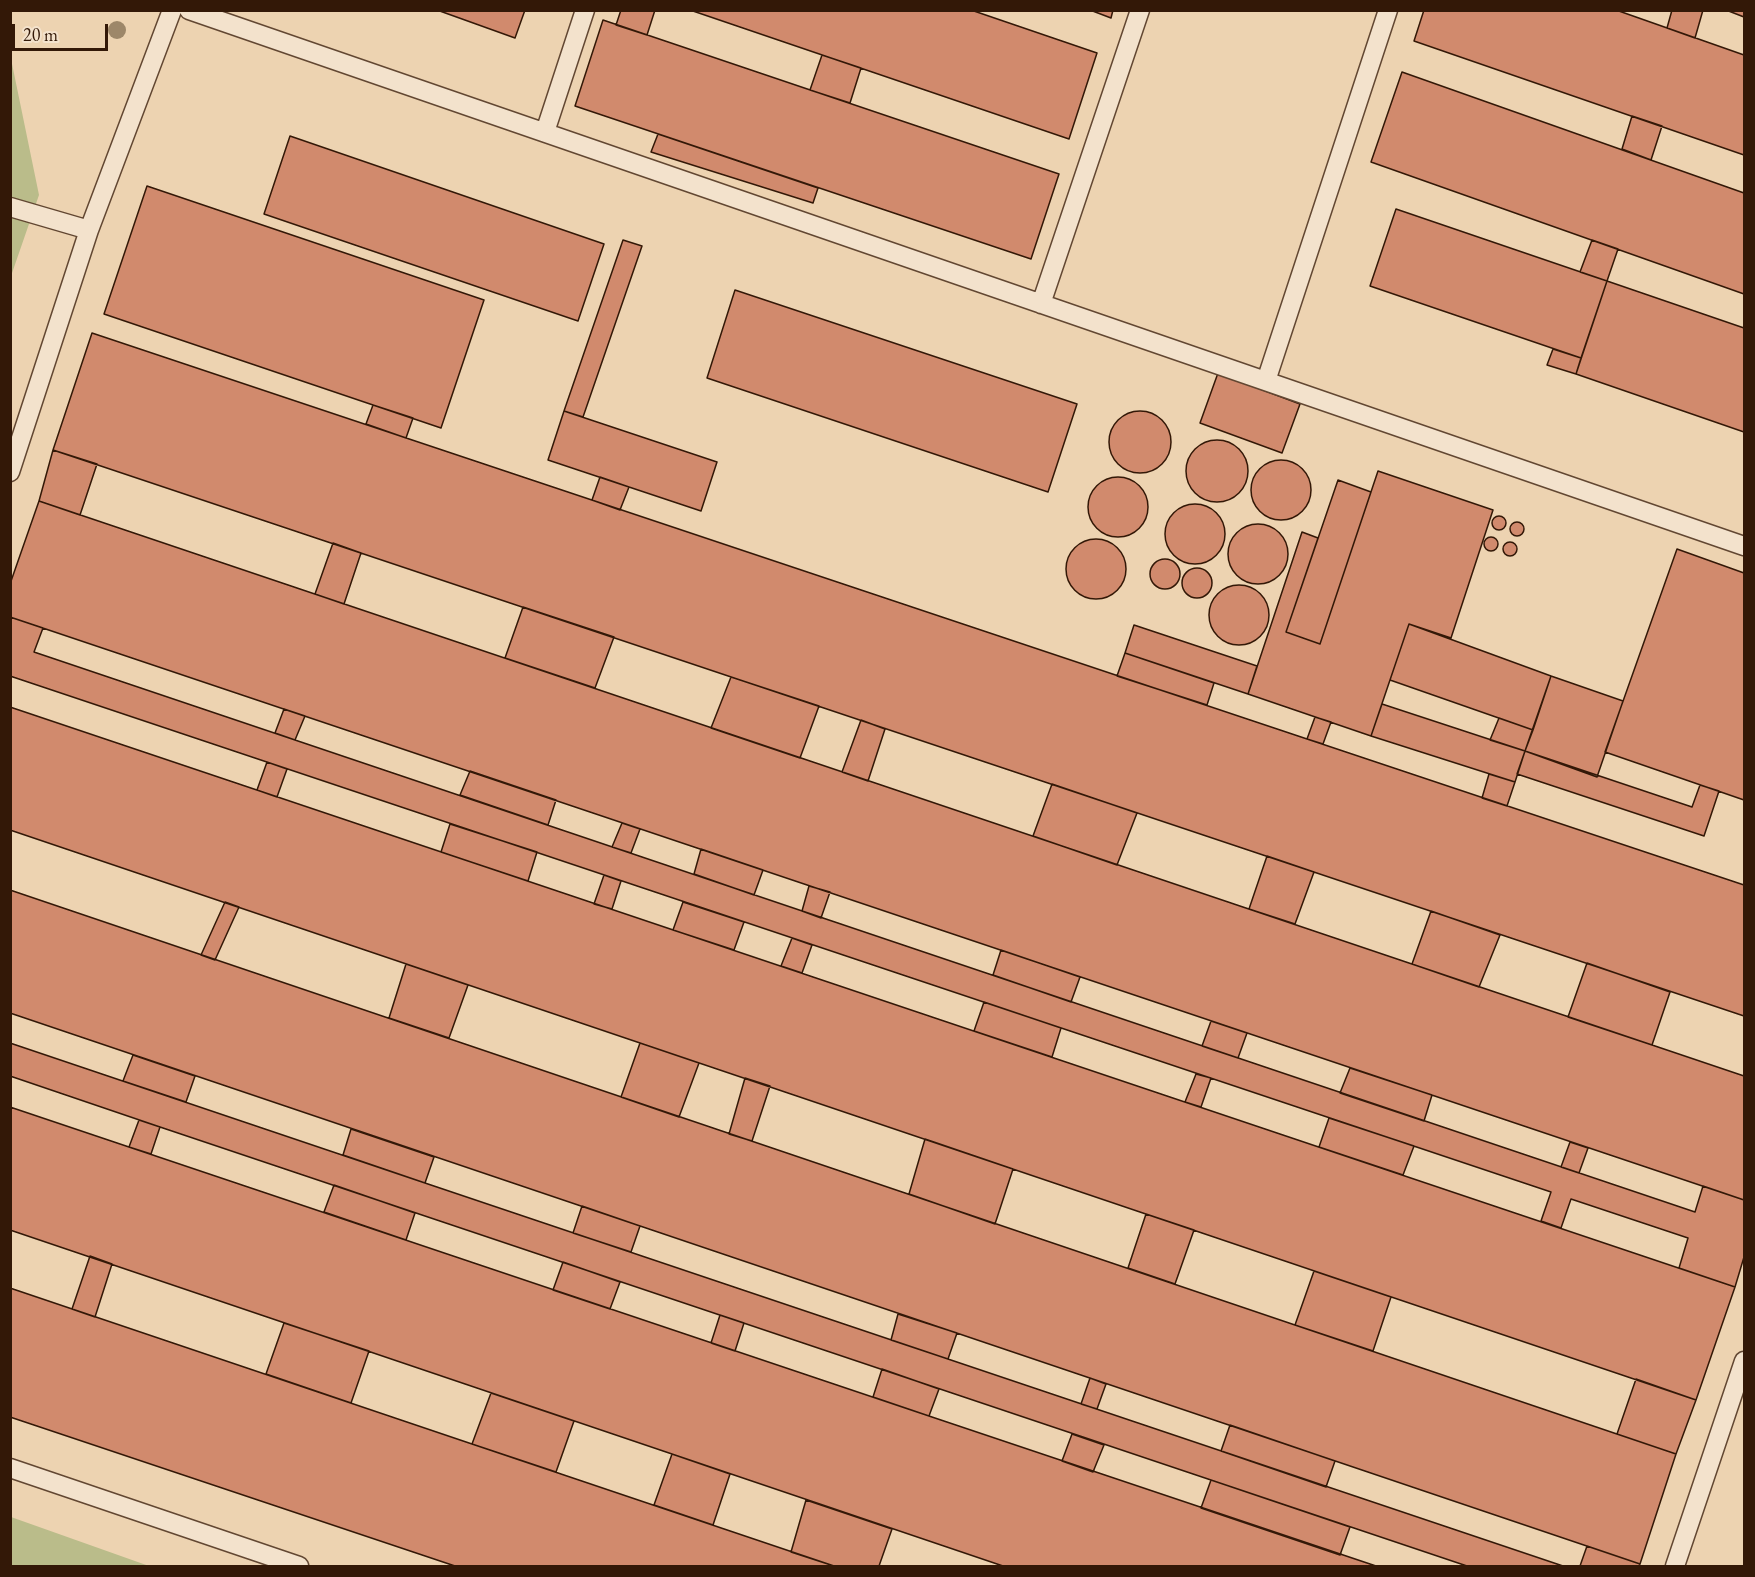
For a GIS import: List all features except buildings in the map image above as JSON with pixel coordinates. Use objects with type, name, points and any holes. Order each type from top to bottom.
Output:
[{"type":"lane","points":[[10,472],[89,230],[172,10]]},
{"type":"lane","points":[[189,10],[1744,546]]},
{"type":"lane","points":[[231,10],[246,30]]},
{"type":"lane","points":[[545,132],[585,10]]},
{"type":"lane","points":[[1041,304],[1140,10]]},
{"type":"lane","points":[[1266,381],[1388,10]]},
{"type":"lane","points":[[10,207],[89,230]]},
{"type":"lane","points":[[1675,1566],[1744,1361]]},
{"type":"lane","points":[[10,1467],[299,1566]]},
{"type":"green space","points":[[10,54],[39,195],[11,276],[10,276]]},
{"type":"green space","points":[[11,1517],[149,1566],[11,1566]]}]
